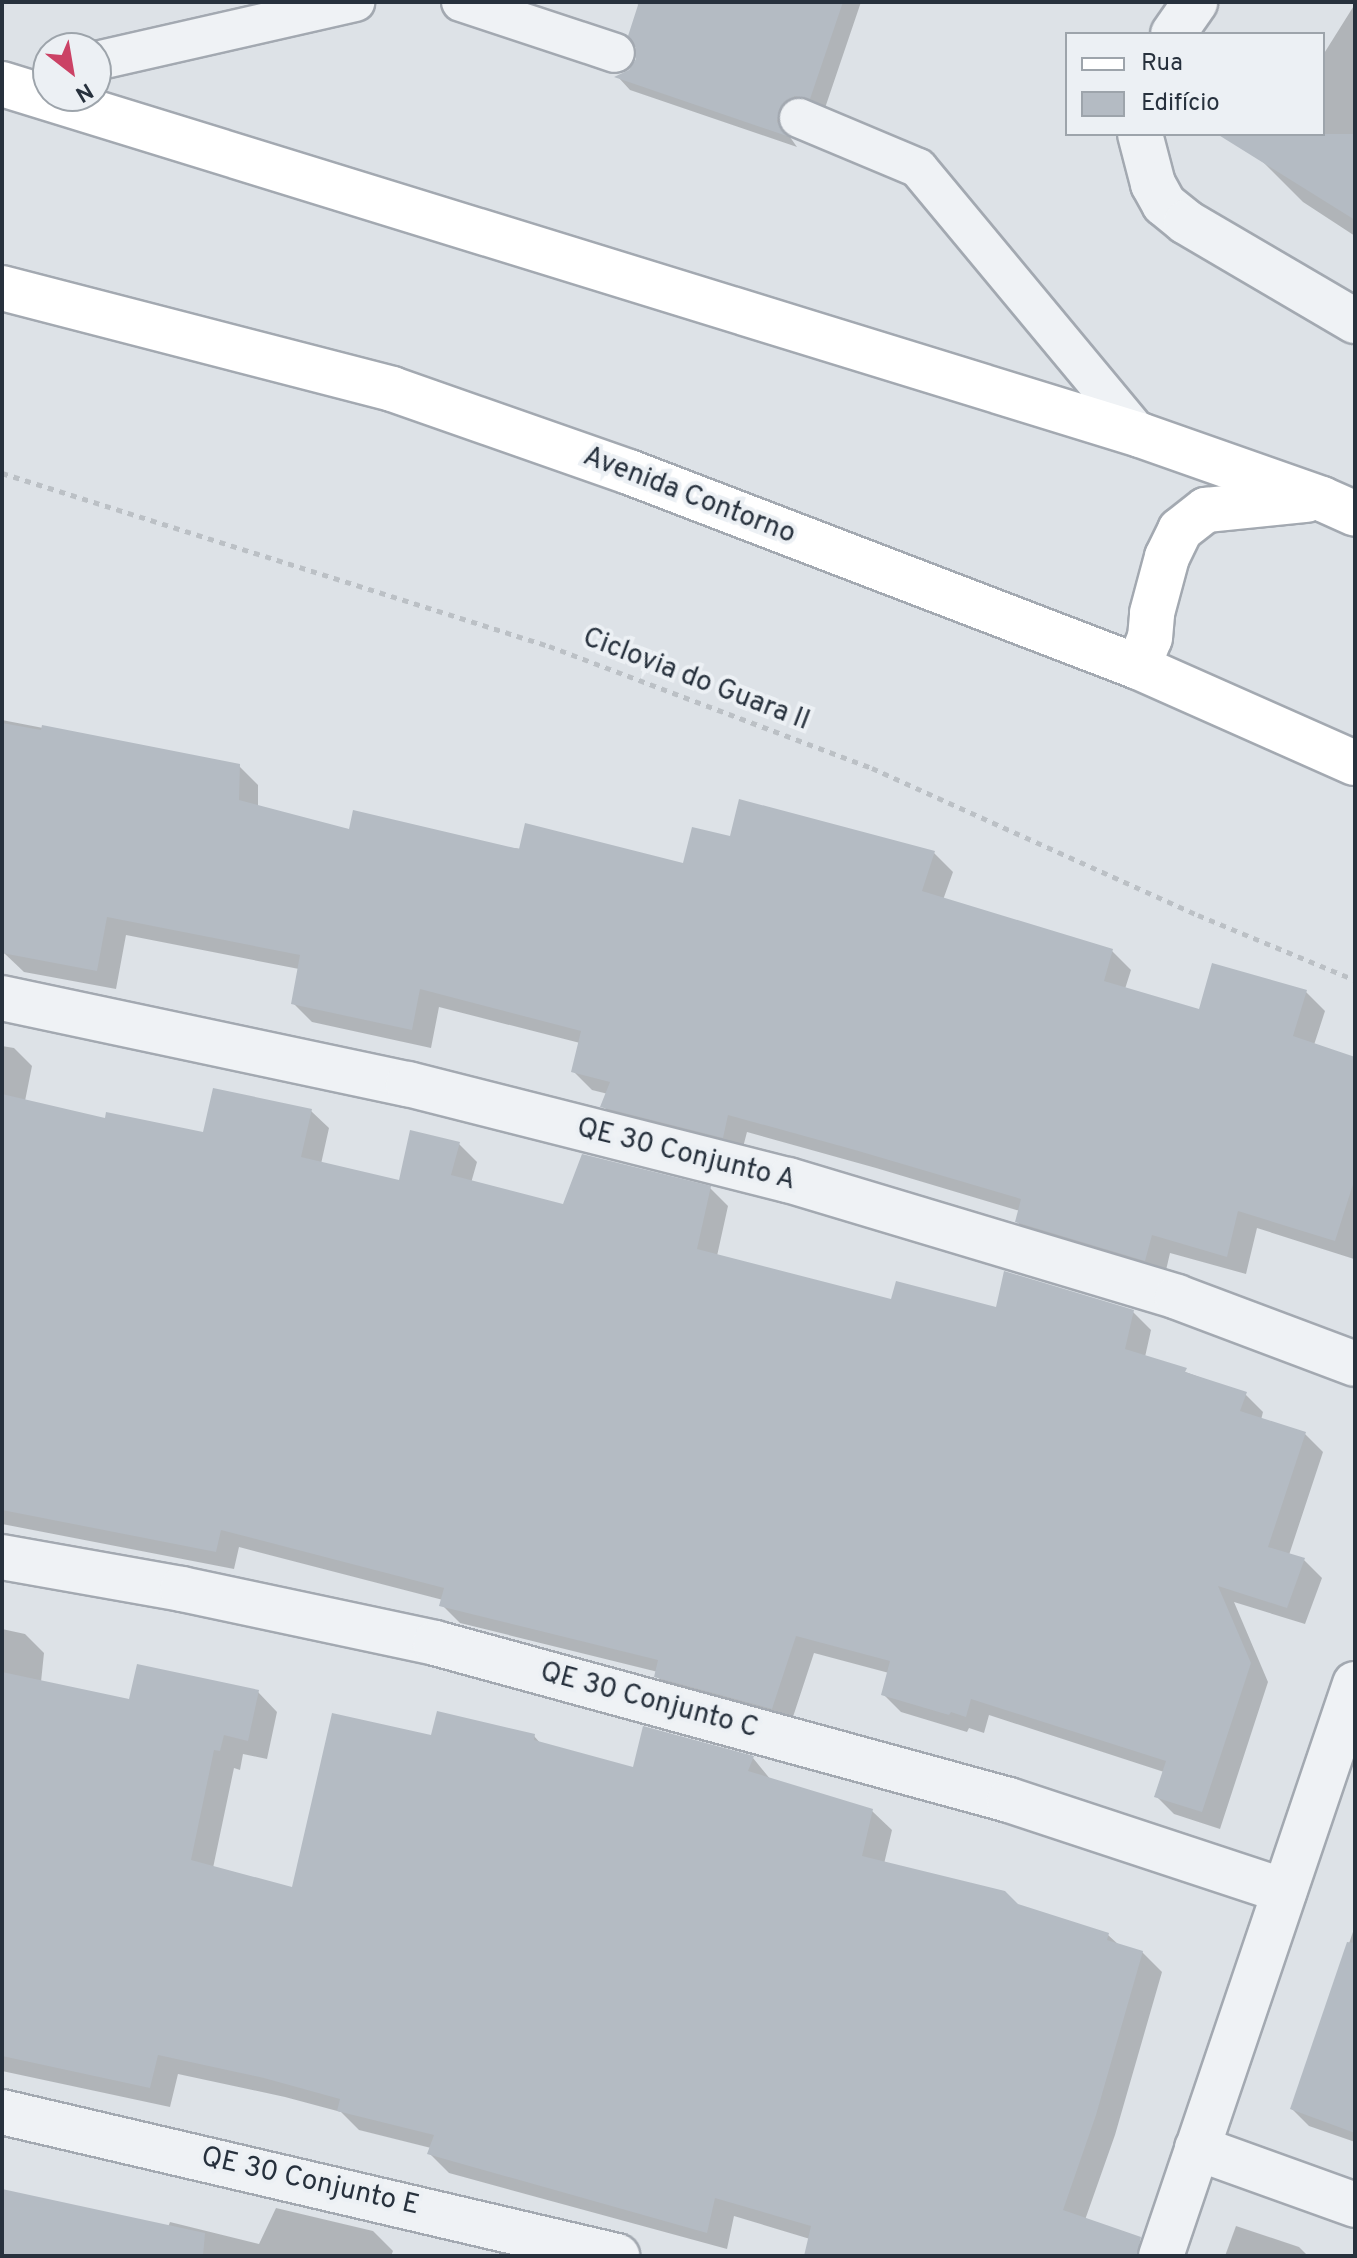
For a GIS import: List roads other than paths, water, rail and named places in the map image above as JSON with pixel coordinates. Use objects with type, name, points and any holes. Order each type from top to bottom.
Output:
[{"type":"main road","points":[[2,84],[1140,435],[1338,506]]},
{"type":"main road","name":"Avenida Contorno","points":[[2,288],[392,389],[629,472],[1138,667],[1355,763]]},
{"type":"main road","points":[[1138,667],[1150,638],[1152,613],[1167,557],[1180,530],[1206,510],[1338,506]]},
{"type":"street","points":[[1174,32],[1195,2]]},
{"type":"street","points":[[1141,136],[1153,184],[1164,204],[1186,222],[1355,321]]},
{"type":"street","name":"QE 30 Conjunto A","points":[[2,998],[408,1084],[788,1180],[1177,1297],[1355,1364]]},
{"type":"street","name":"QE 30 Conjunto C","points":[[2,1557],[182,1589],[435,1643],[1009,1800],[1284,1891]]},
{"type":"street","points":[[1161,2256],[1355,1684]]},
{"type":"street","name":"QE 30 Conjunto E","points":[[2,2112],[617,2256]]},
{"type":"street","points":[[1197,2148],[1355,2205]]},
{"type":"lane","points":[[112,57],[355,2]]},
{"type":"lane","points":[[461,2],[615,53]]},
{"type":"lane","points":[[2,84],[32,77]]},
{"type":"lane","points":[[799,118],[918,168],[1140,435]]}]
